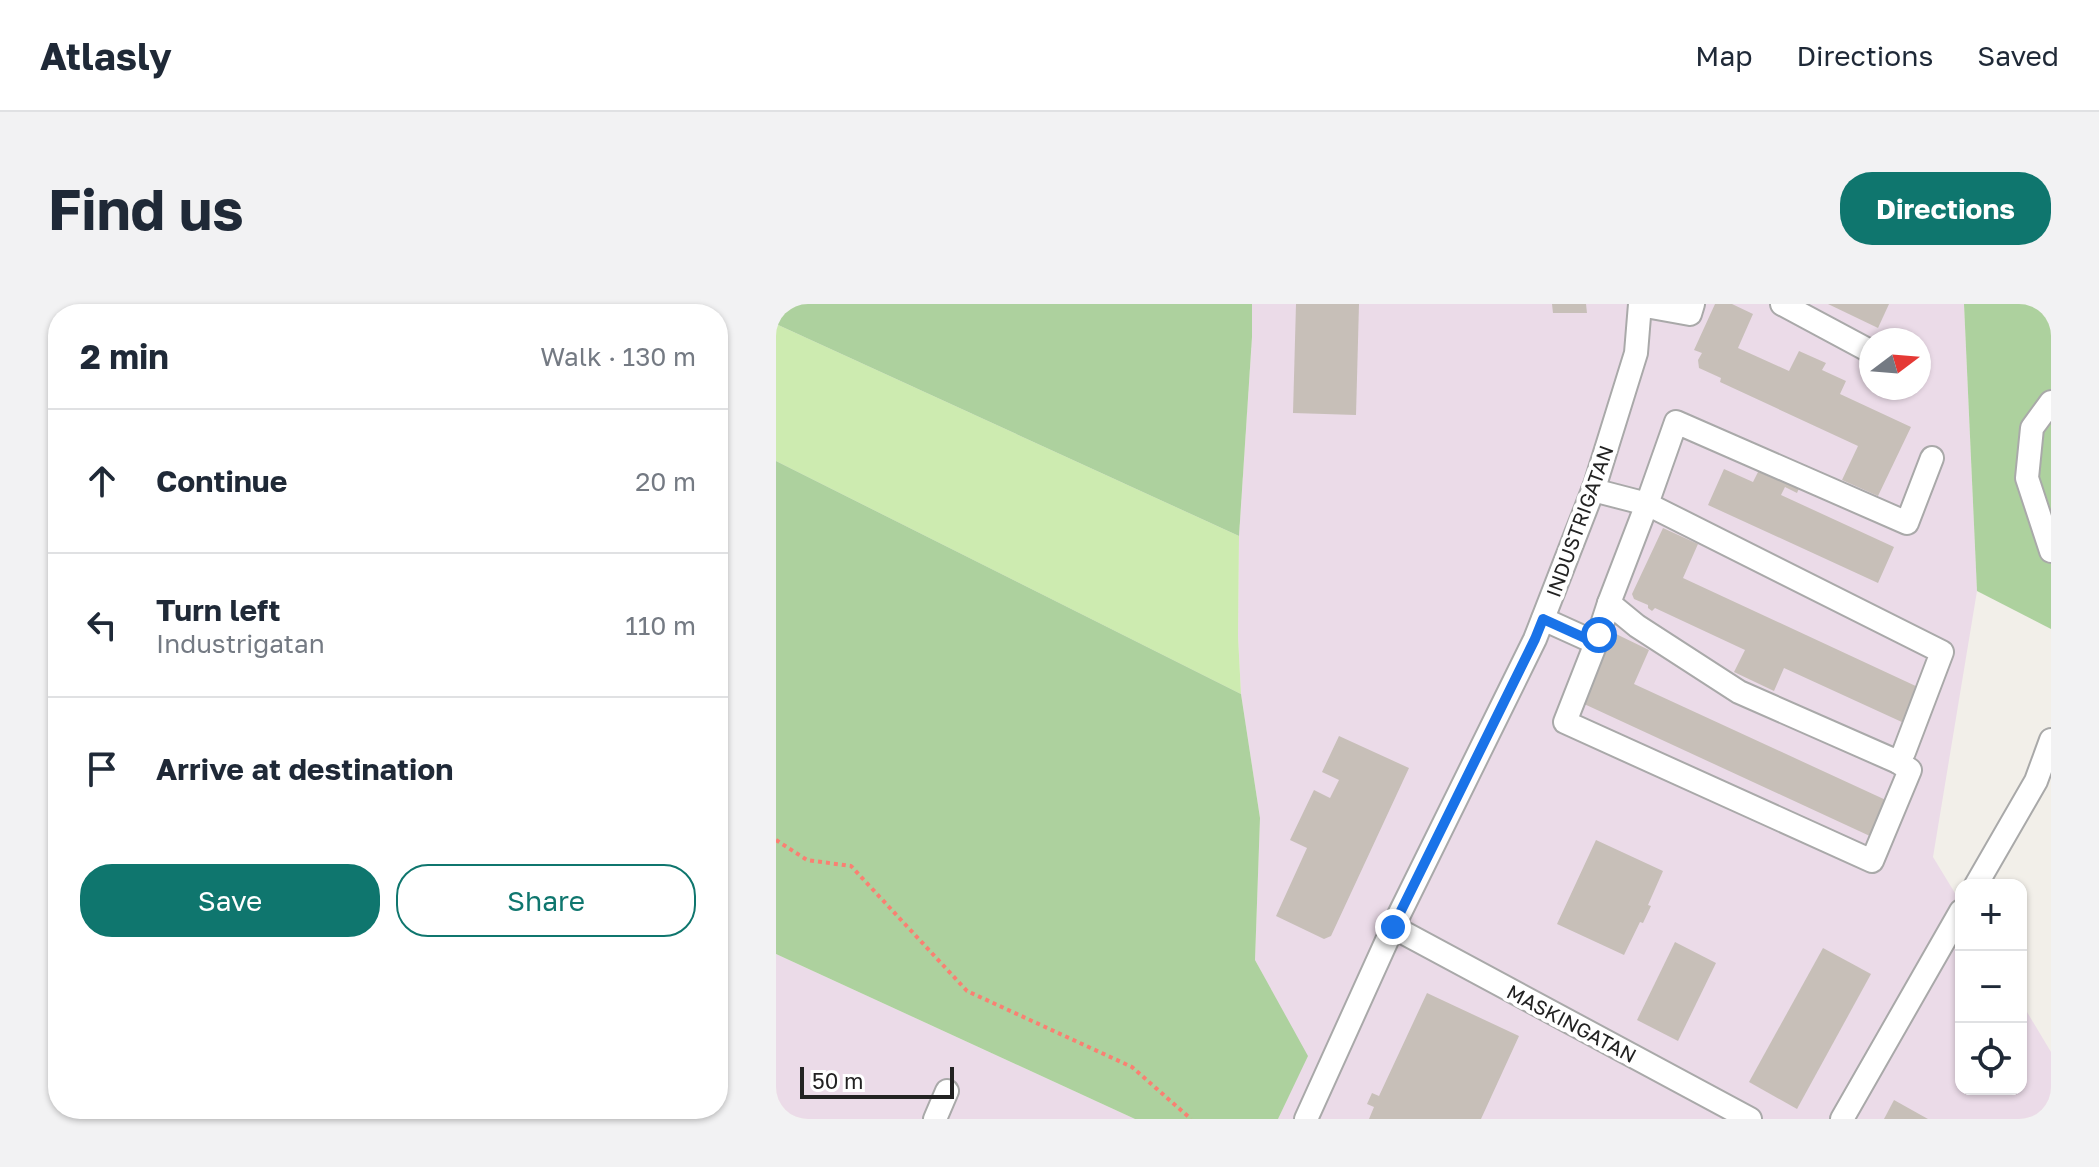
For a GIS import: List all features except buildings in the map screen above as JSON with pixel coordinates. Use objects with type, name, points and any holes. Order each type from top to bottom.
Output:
[{"type":"street","points":[[1640,305],[1690,314],[1693,304]]},
{"type":"street","points":[[1782,304],[1859,345]]},
{"type":"street","name":"INDUSTRIGATAN","points":[[1306,1119],[1393,927],[1535,639],[1593,490],[1636,353],[1640,305]]},
{"type":"street","points":[[2051,402],[2032,428],[2027,478],[2051,551]]},
{"type":"street","points":[[1609,603],[1637,626],[1739,692],[1910,770],[1872,861],[1565,722],[1596,643],[1609,603],[1676,422],[1907,523],[1932,458]]},
{"type":"street","points":[[1593,490],[1647,504],[1942,652],[1898,762]]},
{"type":"street","points":[[1543,619],[1596,643]]},
{"type":"street","points":[[1979,879],[2036,781],[2051,740]]},
{"type":"street","points":[[1842,1119],[1955,921]]},
{"type":"street","name":"MASKINGATAN","points":[[1393,927],[1750,1119]]},
{"type":"street","points":[[935,1119],[947,1091]]},
{"type":"path","points":[[776,840],[807,860],[851,866],[967,991],[1132,1067],[1191,1119]]},
{"type":"shaded area","points":[[1252,304],[1964,304],[1977,591],[1933,857],[1955,893],[1955,1095],[2027,1095],[2027,1012],[2051,1052],[2051,1119],[1278,1119],[1307,1056],[1255,960],[1260,818],[1241,694],[1239,536]]},
{"type":"shaded area","points":[[776,954],[1135,1119],[776,1119]]},
{"type":"green space","points":[[776,304],[1252,304],[1239,536],[776,324]]},
{"type":"green space","points":[[1964,304],[2051,304],[2051,629],[1977,591]]},
{"type":"green space","points":[[776,324],[1239,536],[1241,694],[776,461]]},
{"type":"green space","points":[[776,461],[1241,694],[1260,818],[1255,960],[1308,1056],[1278,1119],[1135,1119],[776,954]]},
{"type":"route","points":[[1393,927],[1543,619],[1596,643],[1599,635]]}]
